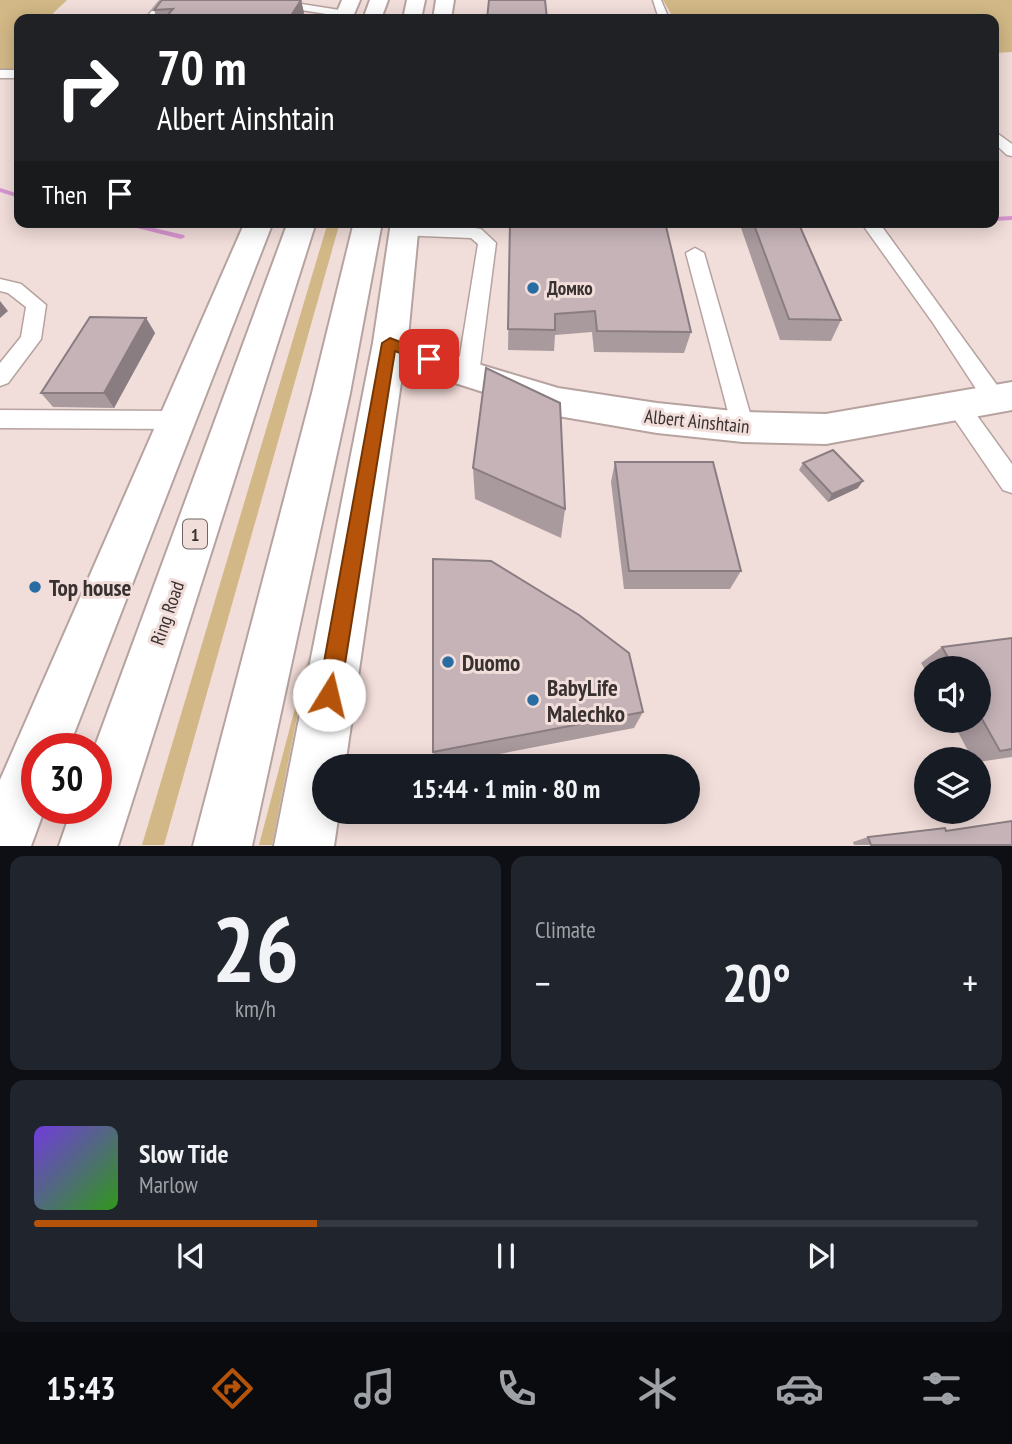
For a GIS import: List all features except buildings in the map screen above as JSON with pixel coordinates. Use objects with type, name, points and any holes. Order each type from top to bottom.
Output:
[{"type":"main road","points":[[48,733],[257,228]]},
{"type":"main road","name":"Ring Road","points":[[88,845],[300,228]]},
{"type":"main road","points":[[222,845],[331,393],[391,228]]},
{"type":"main road","points":[[304,845],[390,343],[392,228]]},
{"type":"main road","name":"Albert Ainshtain","points":[[390,343],[468,374],[558,402],[657,418],[743,427],[826,429],[1003,397]]},
{"type":"main road","points":[[1,845],[21,798]]},
{"type":"lane","points":[[154,14],[167,0]]},
{"type":"lane","points":[[256,0],[347,11]]},
{"type":"lane","points":[[657,2],[662,14]]},
{"type":"lane","points":[[999,140],[1012,152]]},
{"type":"lane","points":[[423,228],[475,233],[487,243],[468,374]]},
{"type":"lane","points":[[874,228],[940,318],[1003,397]]},
{"type":"lane","points":[[695,253],[743,427]]},
{"type":"lane","points":[[0,285],[14,288],[36,305],[31,339],[0,378]]},
{"type":"lane","points":[[957,405],[1012,483]]},
{"type":"lane","points":[[0,419],[177,420]]},
{"type":"shaded area","points":[[0,0],[67,0],[52,14],[14,14],[14,72],[0,71]]},
{"type":"shaded area","points":[[663,0],[1012,0],[1012,52],[999,53],[999,14],[671,14]]},
{"type":"shaded area","points":[[326,228],[338,228],[164,845],[142,845]]},
{"type":"shaded area","points":[[309,655],[272,845],[259,845]]},
{"type":"waterway","points":[[0,190],[14,194]]},
{"type":"waterway","points":[[999,219],[1012,218]]},
{"type":"waterway","points":[[143,228],[181,237]]},
{"type":"place","name":"Домко","points":[[533,288]]},
{"type":"place","name":"Top house","points":[[35,587]]},
{"type":"place","name":"Duomo","points":[[448,662]]},
{"type":"place","name":"BabyLife Malechko","points":[[533,700]]},
{"type":"route","points":[[329,695],[390,343],[429,359]]}]
